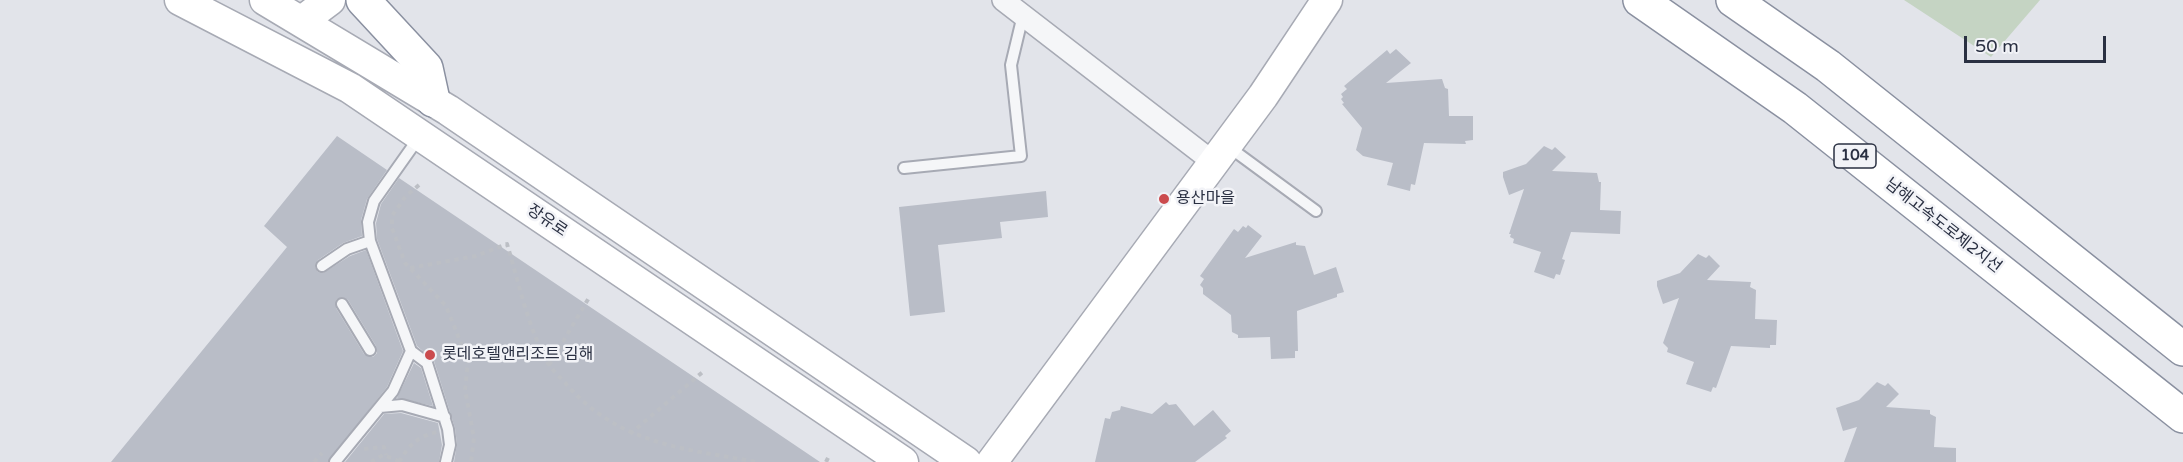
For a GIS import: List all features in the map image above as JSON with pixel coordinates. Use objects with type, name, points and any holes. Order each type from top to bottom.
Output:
[{"type":"highway","points":[[363,0],[426,68],[433,100]]},
{"type":"highway","name":"남해고속도로제2지선","points":[[1640,0],[1795,108],[2183,416]]},
{"type":"highway","points":[[1733,0],[1828,66],[2183,349]]},
{"type":"main road","name":"장유로","points":[[180,0],[350,88],[903,462]]},
{"type":"main road","points":[[265,0],[433,100],[966,462]]},
{"type":"main road","points":[[302,21],[330,0]]},
{"type":"main road","points":[[992,462],[1263,96],[1327,0]]},
{"type":"street","points":[[1003,0],[1219,153]]},
{"type":"lane","points":[[904,168],[1021,156],[1011,65],[1023,15]]},
{"type":"lane","points":[[420,136],[374,201],[368,222],[370,241],[411,351],[427,363],[450,445],[446,462]]},
{"type":"lane","points":[[1219,153],[1316,211]]},
{"type":"lane","points":[[322,266],[346,249],[370,241]]},
{"type":"lane","points":[[342,304],[370,350]]},
{"type":"lane","points":[[335,462],[393,391],[411,351]]},
{"type":"lane","points":[[380,407],[402,405],[444,417]]},
{"type":"path","points":[[419,185],[405,197],[392,216],[392,228],[405,263],[446,306],[468,360],[465,390],[474,438],[471,462]]},
{"type":"path","points":[[410,268],[476,255],[507,244],[549,365],[585,405],[630,434],[666,446],[757,462]]},
{"type":"path","points":[[549,365],[591,296]]},
{"type":"path","points":[[630,434],[705,370]]},
{"type":"path","points":[[465,425],[471,423]]},
{"type":"path","points":[[426,426],[433,440]]},
{"type":"path","points":[[363,449],[384,447],[386,455],[399,462],[410,444],[426,434],[432,434]]},
{"type":"path","points":[[359,454],[370,441]]},
{"type":"path","points":[[371,462],[386,455]]},
{"type":"path","points":[[826,462],[829,456]]},
{"type":"green space","points":[[1904,0],[2040,0],[1991,57]]},
{"type":"building","points":[[1396,49],[1411,63],[1386,83],[1442,79],[1445,88],[1448,89],[1449,116],[1473,116],[1473,140],[1465,141],[1466,144],[1424,143],[1415,185],[1411,184],[1410,191],[1387,185],[1393,163],[1363,156],[1356,150],[1362,128],[1342,104],[1344,103],[1341,99],[1343,97],[1341,94],[1347,89],[1344,86],[1387,50],[1390,54]]},
{"type":"building","points":[[337,136],[387,170],[367,199],[361,220],[362,236],[343,243],[318,260],[315,267],[318,272],[323,273],[350,256],[366,250],[403,351],[387,387],[328,462],[111,462],[287,247],[264,226]],"holes":[[[342,297],[348,300],[376,346],[377,353],[373,357],[364,354],[336,308],[336,300]]]},
{"type":"building","points":[[1544,146],[1552,150],[1555,147],[1566,157],[1552,171],[1597,173],[1599,182],[1601,182],[1600,210],[1621,211],[1620,234],[1571,232],[1562,259],[1565,260],[1560,275],[1556,274],[1554,279],[1534,272],[1541,252],[1513,243],[1514,239],[1510,237],[1524,189],[1509,195],[1503,177],[1503,172],[1526,164]]},
{"type":"building","points":[[399,178],[820,462],[454,462],[457,444],[455,428],[434,361],[417,346],[377,239],[376,223],[381,204]]},
{"type":"building","points":[[1046,191],[1048,217],[1000,222],[1002,238],[938,245],[945,312],[910,316],[899,207]]},
{"type":"building","points":[[1248,225],[1262,236],[1245,258],[1296,242],[1296,245],[1305,246],[1314,275],[1336,267],[1344,292],[1337,294],[1337,297],[1297,311],[1298,351],[1295,351],[1295,358],[1271,359],[1270,337],[1238,338],[1238,335],[1232,332],[1231,315],[1203,294],[1203,288],[1200,285],[1204,279],[1200,276],[1234,229],[1238,232],[1243,226],[1246,228]]},
{"type":"building","points":[[1698,254],[1706,258],[1709,255],[1720,266],[1707,280],[1751,282],[1750,287],[1756,290],[1755,319],[1777,320],[1776,345],[1770,345],[1770,348],[1731,346],[1716,388],[1713,387],[1711,392],[1686,384],[1694,362],[1667,352],[1668,348],[1663,343],[1679,298],[1663,304],[1657,286],[1657,281],[1680,273]]},
{"type":"building","points":[[414,363],[421,368],[433,406],[397,398]]},
{"type":"building","points":[[1877,382],[1885,386],[1888,383],[1899,394],[1886,407],[1930,410],[1930,414],[1936,417],[1934,447],[1956,448],[1956,462],[1844,462],[1857,427],[1843,431],[1836,408],[1859,400]]},
{"type":"building","points":[[1166,402],[1169,405],[1176,404],[1194,426],[1213,410],[1231,431],[1225,436],[1227,438],[1195,462],[1095,462],[1105,418],[1110,419],[1112,412],[1120,410],[1121,406],[1152,414]]},
{"type":"building","points":[[401,413],[438,423],[442,445],[439,462],[345,462],[384,414]]},
{"type":"place","name":"용산마을","points":[[1164,199]]},
{"type":"place","name":"롯데호텔앤리조트 김해","points":[[430,355]]}]
